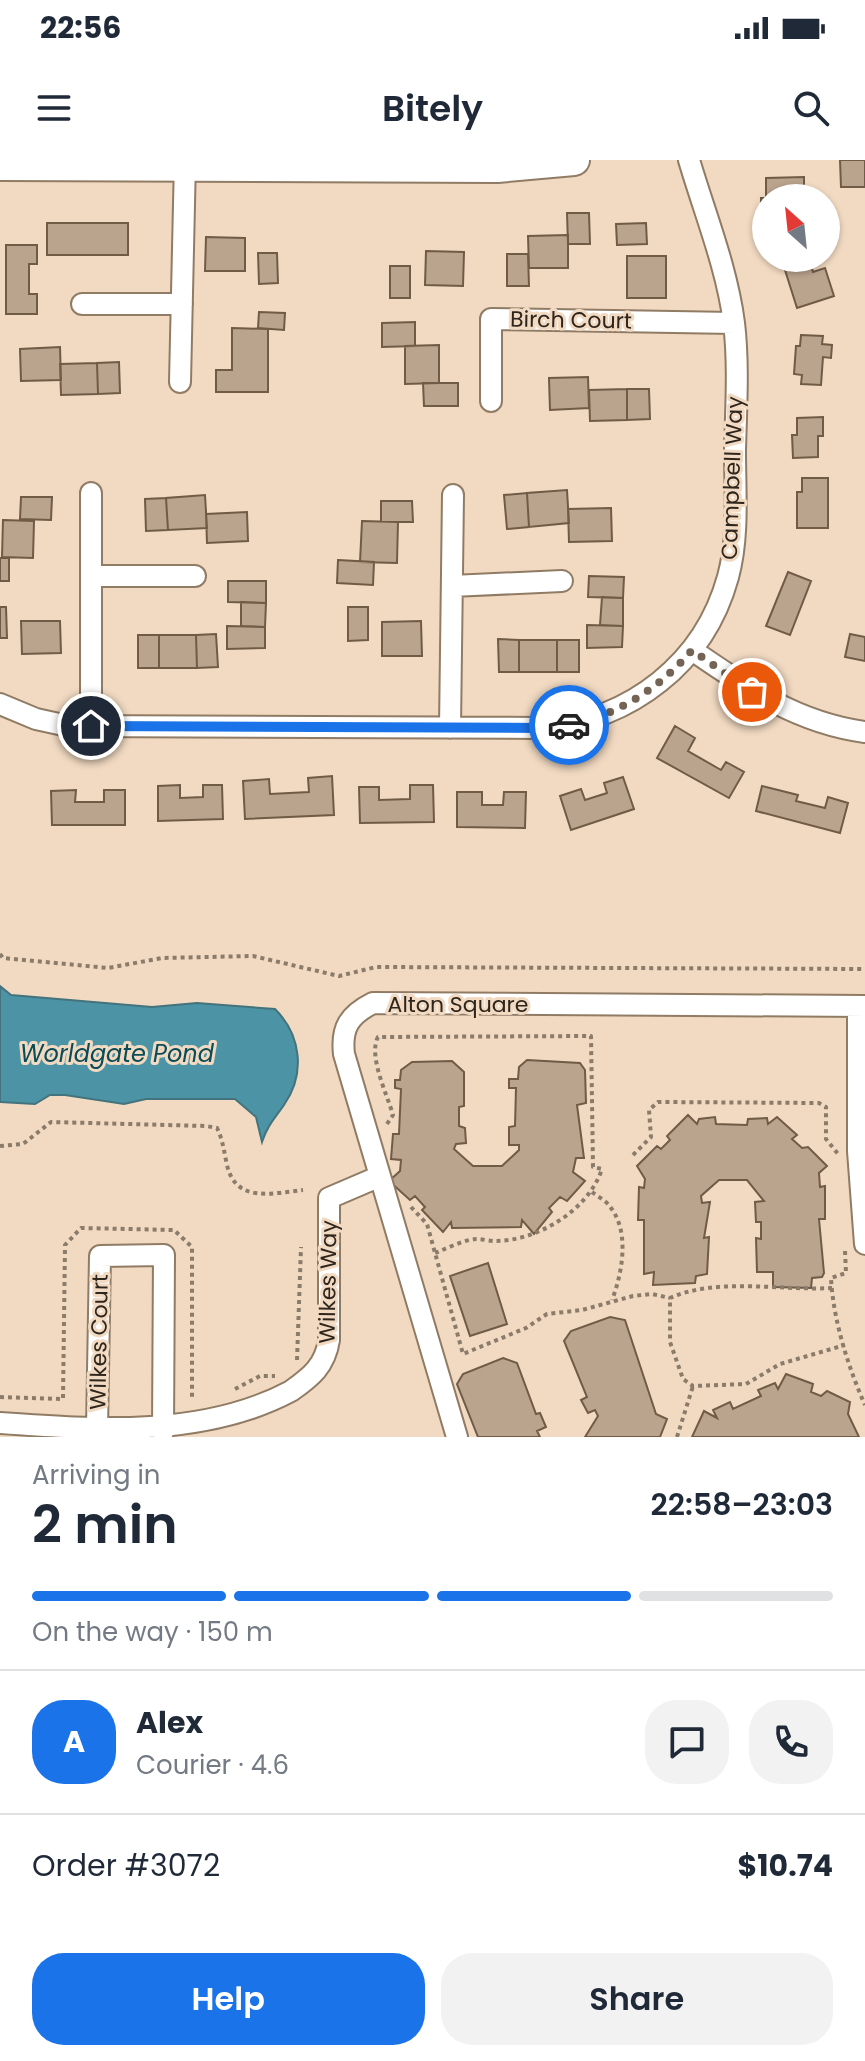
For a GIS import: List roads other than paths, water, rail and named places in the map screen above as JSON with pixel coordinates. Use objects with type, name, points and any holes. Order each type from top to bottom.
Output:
[{"type":"main road","points":[[0,165],[185,162],[497,167],[574,160]]},
{"type":"street","name":"Campbell Way","points":[[0,704],[36,719],[91,726],[544,728],[581,723],[633,701],[660,683],[692,650],[718,606],[728,576],[734,540],[734,323],[726,282],[689,160]]},
{"type":"street","points":[[180,382],[185,162]]},
{"type":"street","points":[[82,304],[182,304]]},
{"type":"street","name":"Birch Court","points":[[491,401],[491,319],[734,323]]},
{"type":"street","points":[[91,493],[91,726]]},
{"type":"street","points":[[450,728],[453,495]]},
{"type":"street","points":[[91,576],[195,576]]},
{"type":"street","points":[[452,586],[562,581]]},
{"type":"street","points":[[692,650],[777,706],[804,718],[865,732]]},
{"type":"street","name":"Alton Square","points":[[457,1437],[344,1054],[342,1033],[355,1012],[373,1003],[861,1006]]},
{"type":"street","points":[[855,1244],[861,1006]]},
{"type":"street","name":"Wilkes Way","points":[[0,1423],[163,1432],[215,1428],[258,1412],[311,1377],[326,1359],[329,1340],[329,1198],[378,1177]]},
{"type":"street","name":"Wilkes Court","points":[[97,1430],[100,1256],[164,1255],[163,1432]]},
{"type":"water","name":"Worldgate Pond","points":[[0,986],[11,995],[152,1007],[197,1003],[275,1009],[284,1019],[295,1042],[298,1055],[296,1080],[262,1142],[256,1117],[235,1099],[146,1099],[124,1104],[50,1095],[35,1104],[0,1102]]}]
